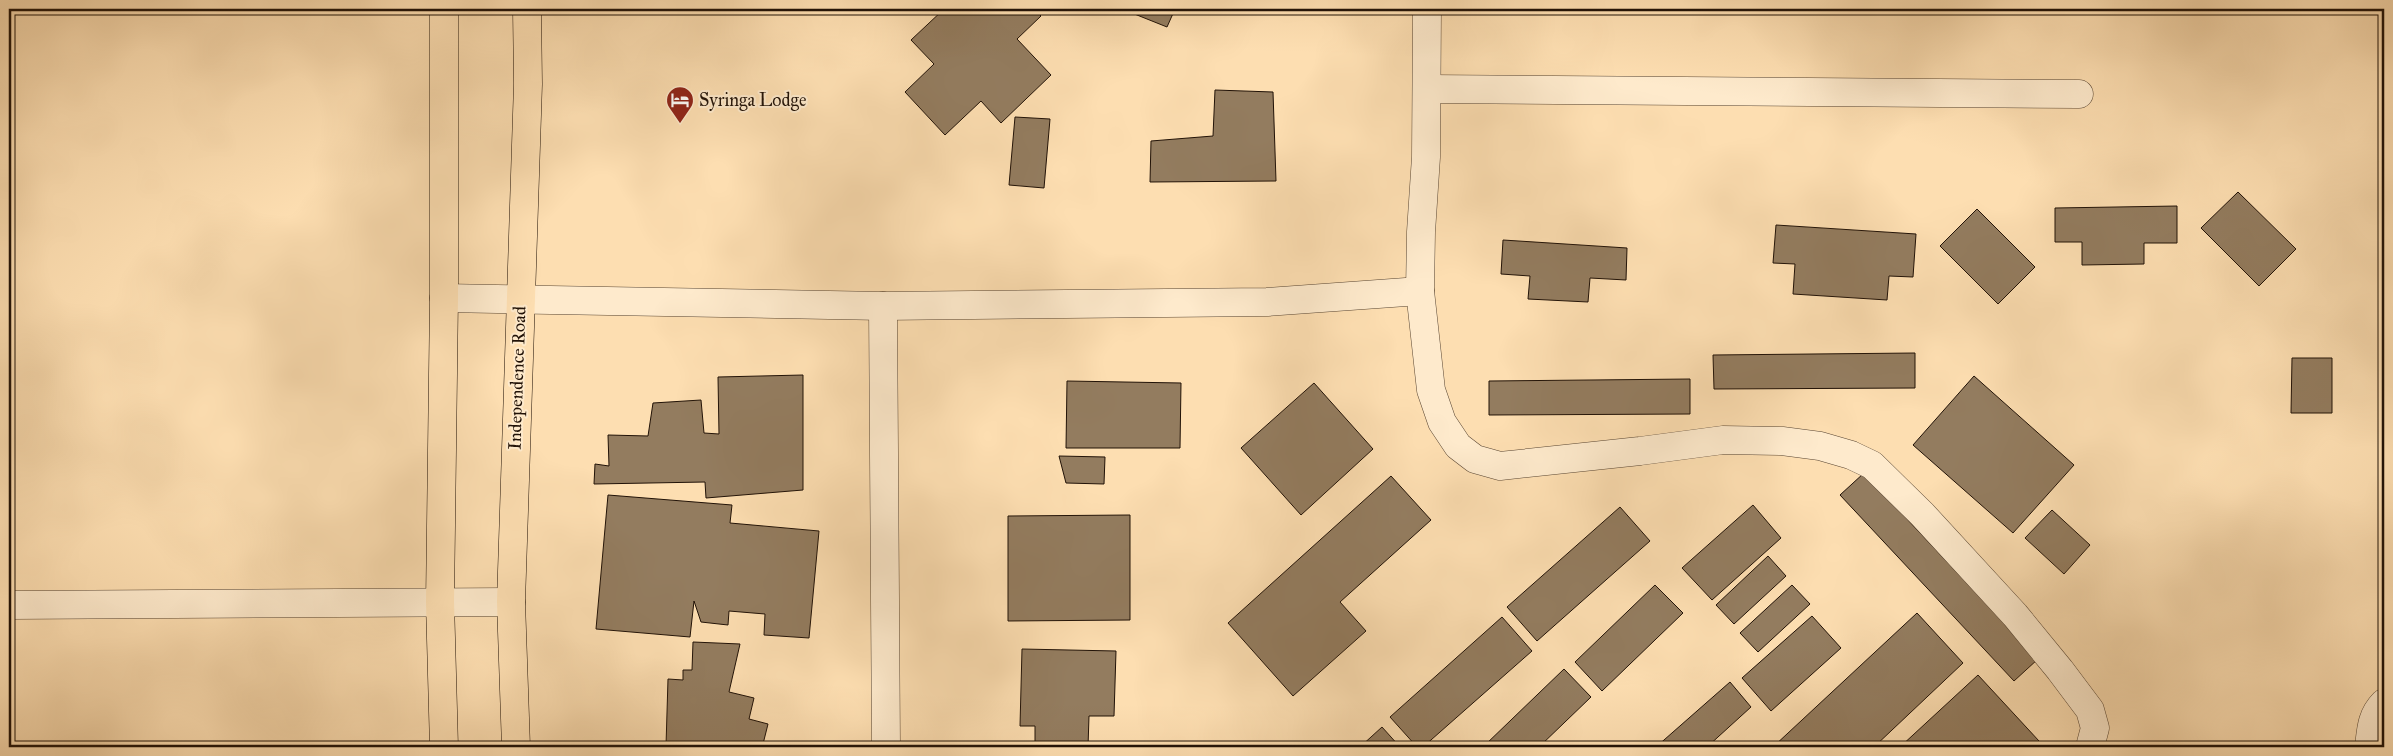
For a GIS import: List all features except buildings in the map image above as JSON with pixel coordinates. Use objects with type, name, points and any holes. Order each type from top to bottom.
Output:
[{"type":"main road","points":[[444,9],[444,298],[440,602],[444,747]]},
{"type":"main road","name":"Independence Road","points":[[516,747],[511,602],[528,84],[528,9]]},
{"type":"street","points":[[1427,9],[1427,89],[1420,291],[1431,390],[1442,422],[1458,446],[1475,459],[1500,466],[1723,440],[1782,441],[1820,446],[1850,455],[1872,465],[1949,542],[2015,615],[2060,670],[2090,710],[2095,728],[2090,747]]},
{"type":"street","points":[[1427,89],[2079,94]]},
{"type":"street","points":[[444,298],[520,301],[883,306],[1267,302],[1420,291]]},
{"type":"street","points":[[883,306],[886,747]]},
{"type":"street","points":[[9,605],[511,602]]},
{"type":"street","points":[[2369,747],[2371,724],[2377,710],[2384,703]]},
{"type":"place","name":"Syringa Lodge","points":[[680,124]]}]
